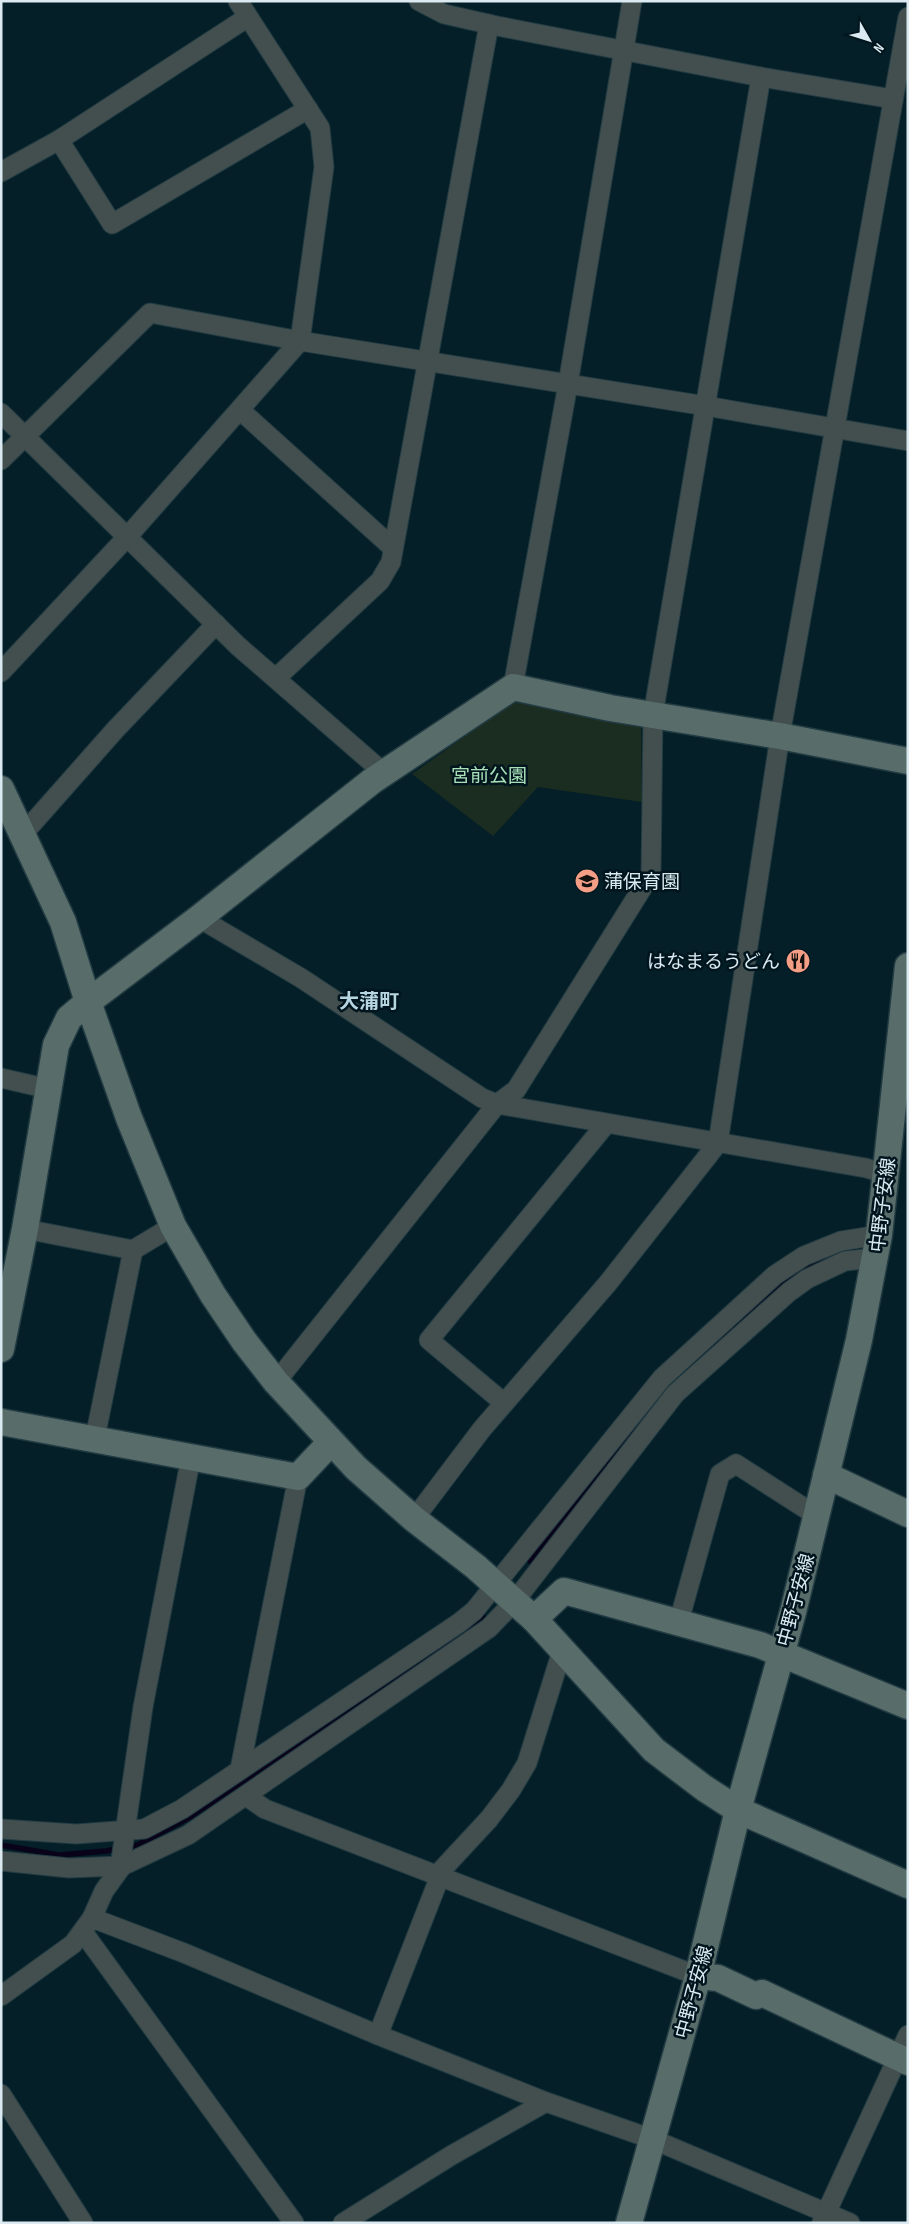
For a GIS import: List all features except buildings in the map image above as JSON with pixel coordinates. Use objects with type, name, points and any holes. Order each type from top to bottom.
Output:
[{"type":"street","points":[[419,1],[444,14],[489,24],[761,77],[892,99]]},
{"type":"street","points":[[513,687],[568,384],[632,1]]},
{"type":"street","points":[[1,172],[59,140],[243,9],[320,128],[324,166],[300,341],[128,536],[1,672]]},
{"type":"street","points":[[414,1518],[482,1429],[608,1283],[718,1143],[780,736],[908,17]]},
{"type":"street","points":[[276,678],[380,581],[391,562],[489,24]]},
{"type":"street","points":[[276,1382],[497,1104],[516,1090],[651,874],[653,715],[761,77]]},
{"type":"street","points":[[59,140],[112,224],[308,109]]},
{"type":"street","points":[[1,460],[150,313],[300,341],[706,406],[908,441]]},
{"type":"street","points":[[240,410],[393,548]]},
{"type":"street","points":[[1,413],[216,624],[384,773]]},
{"type":"street","points":[[23,834],[115,730],[216,624]]},
{"type":"street","points":[[1,1349],[25,1229],[56,1045],[69,1018],[384,773],[513,687],[653,715],[780,736],[908,761]]},
{"type":"street","points":[[1,789],[62,922],[129,1118],[174,1226],[213,1295],[244,1341],[276,1382],[356,1468],[414,1518],[476,1567],[534,1619],[654,1750],[704,1788],[738,1810],[908,1885]]},
{"type":"street","points":[[199,918],[301,978],[482,1098],[497,1104],[866,1168],[897,1176]]},
{"type":"street","name":"中野子安線","points":[[629,2223],[698,1976],[738,1810],[817,1516],[859,1340],[877,1246],[897,1176],[908,966]]},
{"type":"street","points":[[1,1078],[49,1089]]},
{"type":"street","points":[[504,1403],[429,1340],[606,1124]]},
{"type":"street","points":[[25,1229],[133,1250],[174,1226]]},
{"type":"street","points":[[1,1829],[76,1834],[125,1834],[144,1829],[182,1809],[459,1623],[474,1611],[662,1378],[775,1275],[804,1256],[841,1241],[877,1246]]},
{"type":"street","points":[[1,1861],[69,1868],[121,1863],[188,1835],[489,1628],[514,1602],[675,1394],[789,1292],[807,1279],[877,1246]]},
{"type":"street","points":[[95,1438],[133,1250]]},
{"type":"street","points":[[1,1422],[298,1477]]},
{"type":"street","points":[[240,1769],[298,1477],[330,1442]]},
{"type":"street","points":[[1,1996],[73,1944],[87,1925],[121,1863],[143,1707],[191,1457]]},
{"type":"street","points":[[679,1621],[720,1474],[736,1464],[817,1516]]},
{"type":"street","points":[[826,1475],[908,1514]]},
{"type":"street","points":[[534,1619],[564,1590],[679,1621],[782,1652],[908,1706]]},
{"type":"street","points":[[378,2035],[439,1875],[489,1819],[511,1790],[527,1763],[562,1651]]},
{"type":"street","points":[[246,1796],[265,1809],[698,1976],[718,1978],[756,1996],[762,1993],[904,2051],[824,2218]]},
{"type":"street","points":[[87,1925],[184,1953],[378,2035],[546,2102],[652,2139],[824,2218],[850,2223]]},
{"type":"street","points":[[87,1925],[294,2223]]},
{"type":"street","points":[[1,2094],[83,2223]]},
{"type":"street","points":[[343,2223],[452,2155],[546,2102]]},
{"type":"green space","name":"宮前公園","points":[[516,700],[641,724],[642,802],[538,787],[493,836],[412,774]]},
{"type":"waterway","points":[[686,1372],[785,1283],[816,1262],[854,1250]]},
{"type":"waterway","points":[[530,1561],[636,1429]]},
{"type":"waterway","points":[[1,1845],[59,1855],[106,1851],[138,1845],[190,1817],[477,1624],[483,1617]]},
{"type":"place","name":"蒲保育園","points":[[587,881]]},
{"type":"place","name":"はなまるうどん","points":[[798,961]]},
{"type":"district","name":"大蒲町","points":[[369,1001]]}]
